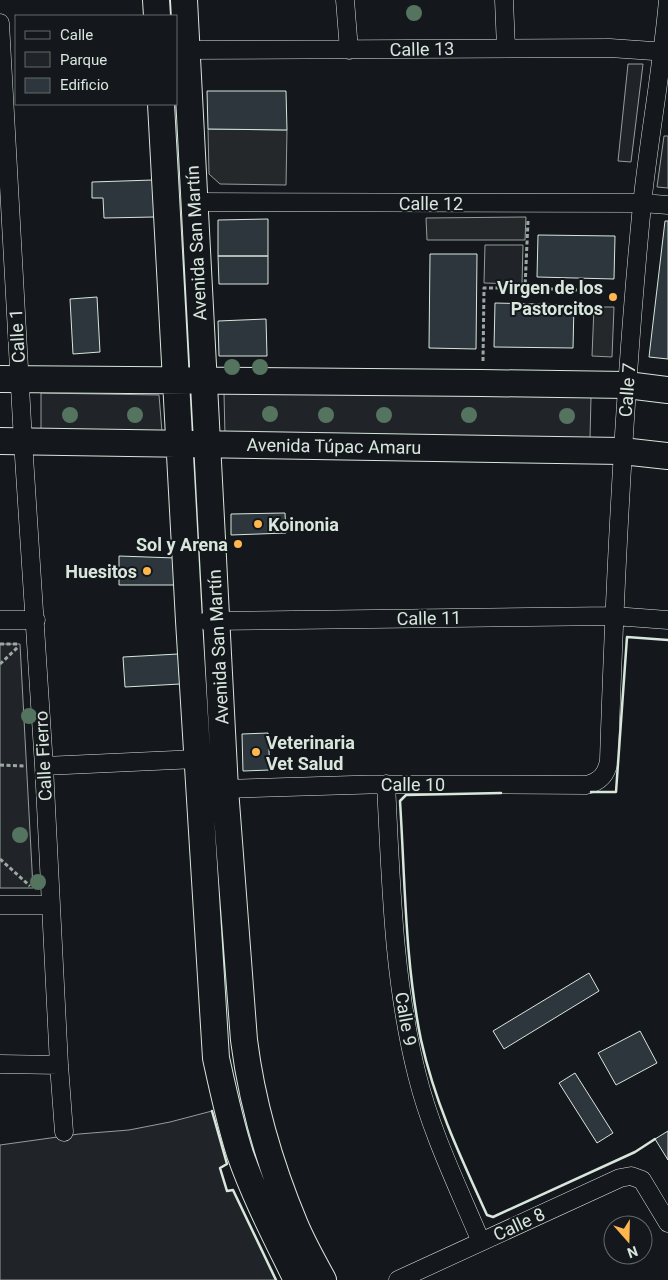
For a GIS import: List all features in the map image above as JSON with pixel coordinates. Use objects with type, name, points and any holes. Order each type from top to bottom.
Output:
[{"type":"main road","points":[[156,0],[157,15]]},
{"type":"main road","name":"Avenida San Martín","points":[[184,0],[181,50],[194,202],[225,788],[244,1040],[249,1078],[274,1172],[296,1226],[322,1280]]},
{"type":"main road","name":"Avenida San Martín","points":[[161,105],[189,621],[216,1058],[240,1155],[270,1226],[297,1280]]},
{"type":"main road","points":[[10,379],[626,385],[668,390]]},
{"type":"main road","name":"Avenida Túpac Amaru","points":[[12,441],[179,445],[622,450],[668,456]]},
{"type":"street","points":[[345,0],[349,50]]},
{"type":"street","points":[[504,0],[506,48]]},
{"type":"street","name":"Calle 7","points":[[600,780],[608,767],[609,760],[614,616],[626,385],[642,203],[666,51],[668,0]]},
{"type":"street","name":"Calle 1","points":[[0,23],[10,379]]},
{"type":"street","name":"Calle 13","points":[[181,50],[610,48],[666,51]]},
{"type":"street","name":"Calle 12","points":[[194,202],[642,203],[668,205]]},
{"type":"street","name":"Calle Fierro","points":[[10,379],[12,441],[36,620],[64,1132]]},
{"type":"street","name":"Calle 11","points":[[189,621],[614,616],[668,620]]},
{"type":"street","points":[[0,620],[36,620]]},
{"type":"street","points":[[44,766],[197,759]]},
{"type":"street","name":"Calle 10","points":[[225,788],[386,784],[586,785],[600,780]]},
{"type":"street","name":"Calle 9","points":[[386,784],[396,952],[402,1007],[417,1076],[432,1124],[481,1242]]},
{"type":"street","points":[[0,905],[52,905]]},
{"type":"street","points":[[0,1064],[59,1065]]},
{"type":"street","name":"Calle 8","points":[[398,1280],[620,1178],[631,1176],[642,1180],[668,1223]]},
{"type":"path","points":[[525,288],[529,203]]},
{"type":"path","points":[[482,383],[484,288],[577,290]]},
{"type":"path","points":[[0,664],[20,644]]},
{"type":"path","points":[[0,766],[26,766]]},
{"type":"path","points":[[0,859],[33,888]]},
{"type":"green space","points":[[628,64],[643,64],[631,162],[618,161]]},
{"type":"green space","points":[[664,136],[668,136],[668,188],[657,187]]},
{"type":"green space","points":[[485,245],[523,245],[522,284],[484,283]]},
{"type":"green space","points":[[41,393],[159,395],[162,432],[41,431]]},
{"type":"green space","points":[[224,393],[591,397],[590,438],[225,437]]},
{"type":"green space","points":[[0,644],[20,644],[33,888],[0,888]]},
{"type":"green space","points":[[212,1111],[227,1164],[220,1168],[227,1191],[233,1190],[276,1280],[0,1280],[0,1145],[79,1134],[129,1130]]},
{"type":"shaded area","points":[[208,129],[287,130],[286,185],[220,184],[209,174]]},
{"type":"shaded area","points":[[526,217],[525,240],[427,240],[426,218]]},
{"type":"shaded area","points":[[594,307],[614,307],[612,357],[592,356]]},
{"type":"building","points":[[207,91],[286,91],[287,130],[208,129]]},
{"type":"building","points":[[153,180],[154,217],[104,218],[103,198],[92,198],[92,182]]},
{"type":"building","points":[[268,219],[268,256],[218,256],[218,220]]},
{"type":"building","points":[[665,221],[668,221],[668,359],[649,357]]},
{"type":"building","points":[[538,235],[615,236],[614,279],[537,277]]},
{"type":"building","points":[[430,254],[477,254],[476,349],[429,348]]},
{"type":"building","points":[[218,256],[268,256],[268,284],[219,284]]},
{"type":"building","points":[[97,297],[100,352],[73,354],[70,299]]},
{"type":"building","points":[[495,303],[574,305],[573,348],[494,347]]},
{"type":"building","points":[[266,319],[267,356],[219,356],[218,321]]},
{"type":"building","name":"Koinonia","points":[[285,513],[286,533],[231,535],[231,514]]},
{"type":"building","name":"Huesitos","points":[[119,556],[175,558],[175,585],[119,585]]},
{"type":"building","points":[[178,654],[180,684],[125,687],[123,657]]},
{"type":"building","name":"Veterinaria Vet Salud","points":[[268,733],[270,770],[243,771],[242,734]]},
{"type":"building","points":[[589,973],[599,991],[504,1049],[493,1031]]},
{"type":"building","points":[[640,1031],[657,1063],[616,1085],[598,1053]]},
{"type":"building","points":[[575,1073],[613,1133],[597,1143],[559,1083]]},
{"type":"building","points":[[668,1131],[668,1160],[655,1139]]},
{"type":"wall","points":[[591,792],[616,792],[627,637],[668,640]]},
{"type":"wall","points":[[501,793],[406,795],[400,801],[409,951],[421,1040],[433,1086],[467,1172],[487,1215],[493,1217],[635,1152],[655,1139]]},
{"type":"wall","points":[[212,1111],[227,1164],[220,1168],[227,1191],[233,1190],[276,1280]]},
{"type":"place","name":"Virgen de los Pastorcitos","points":[[613,297]]},
{"type":"place","name":"Koinonia","points":[[258,524]]},
{"type":"place","name":"Sol y Arena","points":[[238,544]]},
{"type":"place","name":"Huesitos","points":[[147,571]]},
{"type":"place","name":"Veterinaria Vet Salud","points":[[256,752]]}]
